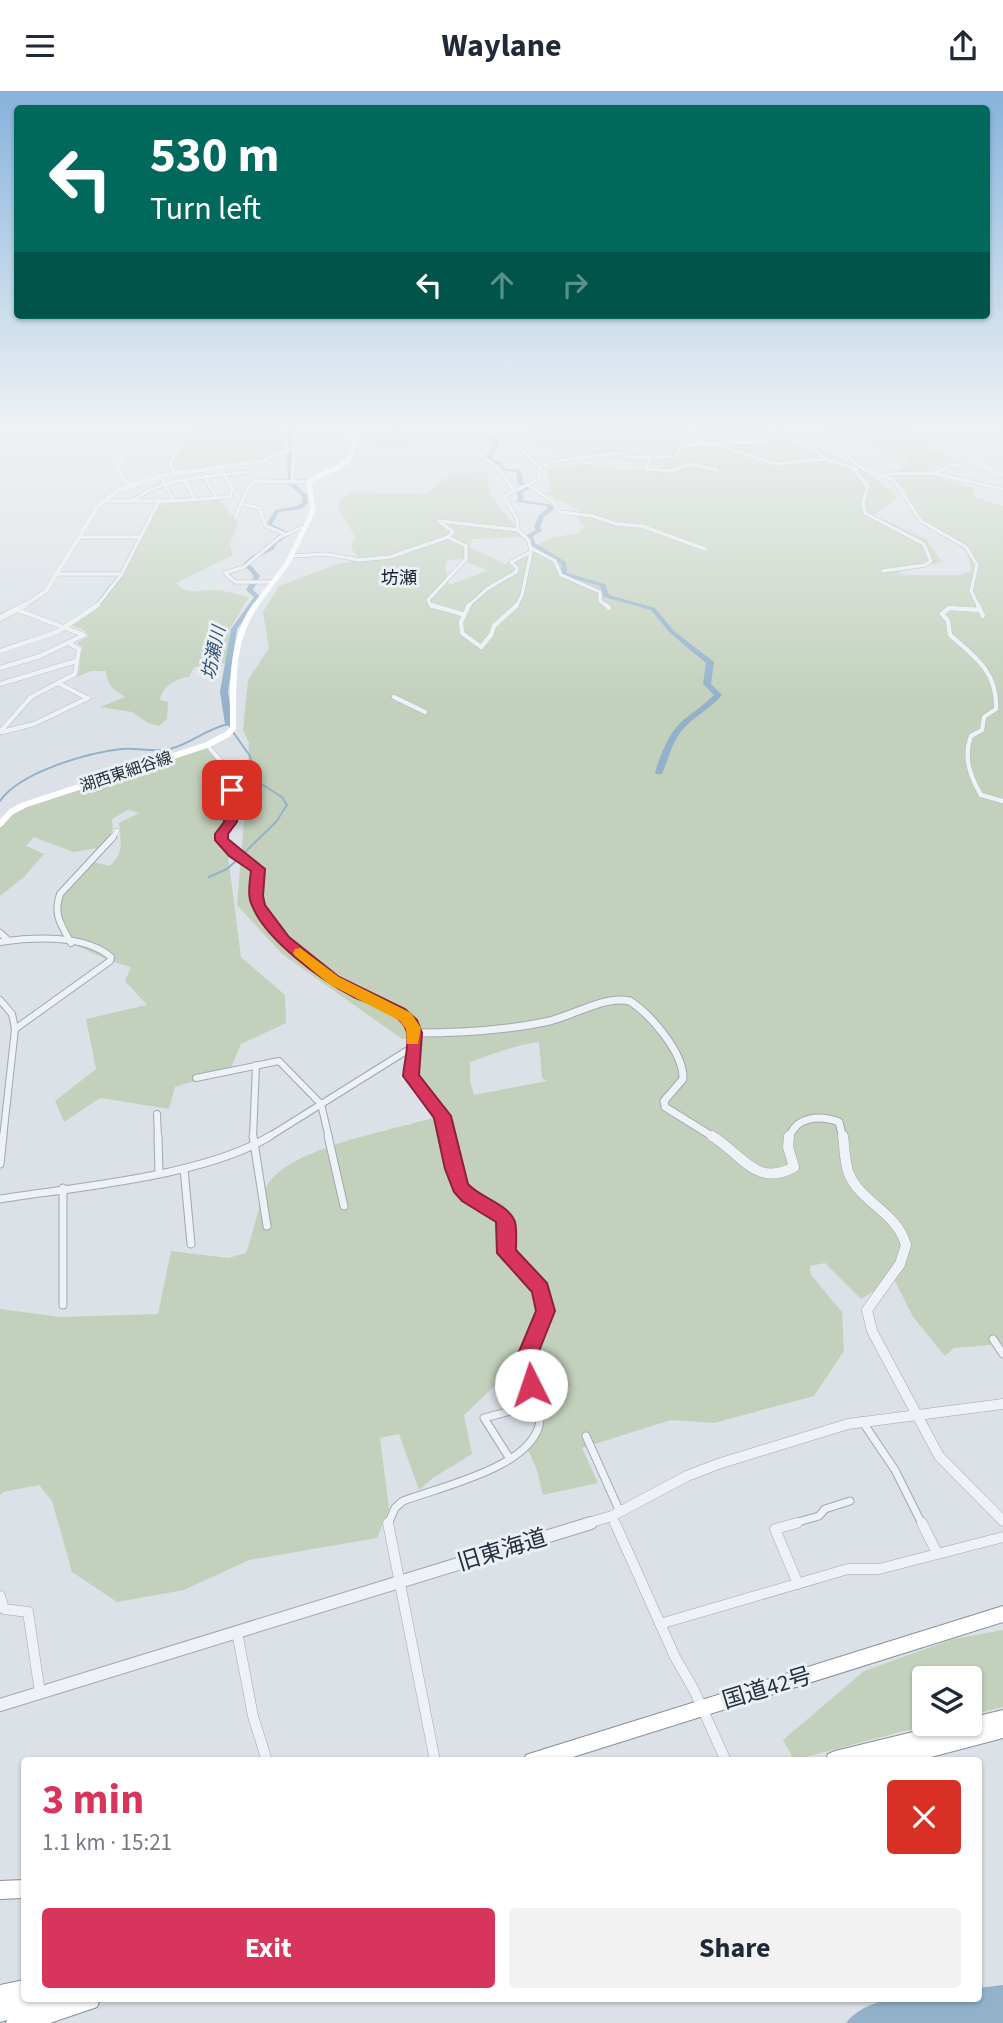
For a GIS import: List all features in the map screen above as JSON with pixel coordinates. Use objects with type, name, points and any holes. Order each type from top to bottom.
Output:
[{"type":"highway","name":"国道42号","points":[[544,1757],[1003,1614]]},
{"type":"highway","points":[[851,1757],[1003,1719]]},
{"type":"highway","points":[[898,1757],[1003,1730]]},
{"type":"highway","points":[[0,1890],[21,1889]]},
{"type":"highway","points":[[0,1996],[21,1992]]},
{"type":"highway","points":[[0,2003],[21,1999]]},
{"type":"highway","points":[[0,2011],[35,2002]]},
{"type":"highway","points":[[18,2023],[80,2002]]},
{"type":"main road","name":"湖西東細谷線","points":[[0,824],[11,812],[23,805],[207,745],[222,738],[233,728],[233,676],[244,621],[292,556],[310,517]]},
{"type":"street","points":[[0,618],[18,611],[46,591],[93,517]]},
{"type":"street","points":[[0,651],[65,627],[100,603],[150,517]]},
{"type":"street","points":[[263,517],[267,526],[283,533]]},
{"type":"street","points":[[516,517],[518,530]]},
{"type":"street","points":[[594,517],[616,524],[642,526],[705,549]]},
{"type":"street","points":[[873,517],[923,544],[931,561],[925,565],[883,571]]},
{"type":"street","points":[[919,517],[966,547],[972,554],[977,570],[971,591],[983,616]]},
{"type":"street","points":[[292,556],[326,554],[359,560],[390,557],[448,537],[453,532],[439,521],[518,530],[529,541],[531,550],[531,568],[520,601],[494,626],[491,635],[481,647],[462,633],[462,614],[477,598],[516,572],[517,568],[511,565],[511,562],[531,550]]},
{"type":"street","points":[[274,582],[236,582],[230,580],[225,573],[246,565],[283,533],[305,526]]},
{"type":"street","points":[[80,537],[139,537]]},
{"type":"street","points":[[448,537],[466,546],[466,559],[446,577],[442,586],[428,600],[428,604],[462,614]]},
{"type":"street","points":[[531,550],[556,560],[560,564],[561,575],[600,592],[600,601],[609,608]]},
{"type":"street","points":[[58,573],[119,574]]},
{"type":"street","points":[[979,610],[949,608],[942,614],[948,621],[950,635],[983,662],[984,670],[997,689],[996,709],[984,717],[982,730],[971,736],[966,750],[970,776],[982,795],[1003,801]]},
{"type":"street","points":[[0,668],[70,644],[84,635],[18,611]]},
{"type":"street","points":[[0,732],[31,697],[75,674],[79,649],[70,644]]},
{"type":"street","points":[[0,684],[76,661]]},
{"type":"street","points":[[0,732],[34,724],[88,698],[58,683]]},
{"type":"street","points":[[394,697],[425,712]]},
{"type":"street","points":[[207,745],[231,773],[231,822],[221,834],[221,840],[233,853],[258,869],[258,905],[284,940],[334,981],[399,1012],[411,1023],[414,1033],[411,1076],[442,1116],[453,1169],[460,1187],[468,1196],[502,1217],[506,1223],[507,1253],[540,1289],[546,1311],[525,1361],[537,1404],[540,1426],[536,1436],[526,1449],[510,1459],[466,1479],[414,1496],[395,1508],[388,1523],[434,1757]]},
{"type":"street","points":[[71,943],[58,922],[56,909],[60,893],[71,878],[107,848],[117,831]]},
{"type":"street","points":[[0,933],[8,940]]},
{"type":"street","points":[[0,943],[8,940],[51,939],[108,953],[110,961],[15,1029]]},
{"type":"street","points":[[0,1000],[12,1014],[15,1029],[2,1126],[0,1164]]},
{"type":"street","points":[[414,1033],[487,1033],[568,1017],[613,1000],[626,1000],[635,1004],[670,1040],[680,1056],[683,1079],[664,1101],[665,1107],[722,1142],[758,1173],[781,1174],[794,1167],[788,1146],[789,1136],[794,1128],[815,1117],[823,1116],[839,1122],[845,1137],[850,1177],[904,1236],[906,1247],[904,1257],[879,1288],[867,1310],[872,1331],[945,1464],[1003,1521]]},
{"type":"street","points":[[0,1199],[184,1169],[255,1145],[411,1048]]},
{"type":"street","points":[[196,1077],[279,1061],[320,1104],[344,1206]]},
{"type":"street","points":[[256,1065],[255,1145],[267,1226]]},
{"type":"street","points":[[157,1114],[159,1173]]},
{"type":"street","points":[[184,1169],[191,1244]]},
{"type":"street","points":[[63,1188],[63,1305]]},
{"type":"street","points":[[993,1339],[1003,1354]]},
{"type":"street","points":[[510,1459],[484,1418],[537,1404]]},
{"type":"street","name":"旧東海道","points":[[0,1705],[616,1514],[687,1476],[718,1464],[862,1421],[1003,1404]]},
{"type":"street","points":[[862,1421],[895,1470],[937,1553]]},
{"type":"street","points":[[586,1436],[660,1624],[724,1757]]},
{"type":"street","points":[[798,1584],[775,1529],[819,1516],[825,1509],[850,1501]]},
{"type":"street","points":[[660,1624],[848,1569],[879,1569],[1003,1537]]},
{"type":"street","points":[[0,1596],[4,1609],[28,1612],[40,1693]]},
{"type":"street","points":[[237,1632],[253,1716],[266,1757]]},
{"type":"green space","points":[[233,517],[238,523],[230,545],[233,555],[176,583],[190,591],[218,590],[249,597],[230,629],[225,663],[194,667],[189,677],[175,681],[167,687],[160,700],[168,702],[167,719],[159,726],[148,723],[132,712],[100,707],[125,697],[110,684],[106,671],[91,671],[77,677],[83,648],[77,643],[89,636],[72,625],[102,601],[151,518]]},
{"type":"green space","points":[[344,517],[508,517],[524,537],[472,539],[470,547],[505,564],[550,538],[578,533],[584,526],[577,519],[879,517],[926,539],[942,562],[898,572],[903,575],[959,575],[971,571],[966,550],[956,540],[934,529],[921,517],[1003,517],[1003,1344],[954,1348],[945,1356],[913,1317],[894,1279],[861,1299],[825,1263],[810,1266],[811,1275],[842,1312],[844,1351],[814,1396],[714,1423],[671,1420],[582,1448],[598,1483],[543,1495],[537,1470],[528,1450],[540,1416],[531,1386],[501,1380],[464,1415],[472,1454],[419,1490],[399,1434],[380,1438],[389,1509],[377,1538],[249,1560],[184,1590],[117,1602],[72,1572],[52,1501],[39,1485],[3,1492],[0,1496],[0,1309],[61,1317],[158,1314],[171,1251],[228,1258],[246,1253],[265,1190],[275,1175],[315,1152],[432,1118],[423,1080],[411,1059],[420,1037],[402,1039],[282,954],[237,905],[249,743],[243,730],[248,680],[269,648],[263,612],[279,586],[337,564],[360,560],[351,548],[355,537]],"holes":[[[460,559],[487,570],[449,585],[445,566],[448,560]],[[539,1042],[542,1078],[547,1081],[474,1095],[470,1080],[470,1062]]]},
{"type":"green space","points":[[205,746],[226,770],[234,814],[227,849],[241,957],[285,995],[286,1023],[241,1044],[230,1070],[175,1087],[169,1109],[100,1098],[64,1122],[55,1101],[96,1069],[86,1019],[147,1005],[125,981],[131,967],[110,961],[71,943],[56,912],[64,886],[93,862],[109,866],[114,862],[120,847],[119,823],[139,813],[128,810],[112,819],[113,829],[105,847],[73,852],[34,837],[26,846],[44,854],[24,877],[0,896],[0,825],[20,806]]},
{"type":"green space","points":[[1003,1630],[1003,1707],[982,1712],[982,1666],[912,1666],[912,1729],[805,1757],[792,1757],[783,1740],[864,1671],[953,1639]]},
{"type":"water","points":[[1003,1985],[1003,2023],[846,2023],[859,2012],[882,2002],[982,2002],[982,1988]]},
{"type":"waterway","name":"坊瀬川","points":[[229,724],[224,692],[234,629],[258,597],[249,590],[257,576],[246,564],[271,549],[275,542],[285,536],[285,533],[269,525],[273,517]]},
{"type":"waterway","points":[[541,517],[537,527],[539,531],[530,535],[532,544],[564,563],[564,574],[603,585],[606,596],[653,609],[672,632],[710,662],[707,684],[718,695],[677,731],[659,772]]},
{"type":"waterway","points":[[0,801],[23,781],[73,760],[121,749],[170,749],[221,726],[229,724],[230,727]]},
{"type":"waterway","points":[[233,732],[250,756],[255,780],[282,797],[287,805],[276,822],[241,856]]},
{"type":"waterway","points":[[209,877],[227,869],[237,860]]},
{"type":"slow traffic","points":[[300,953],[334,981],[399,1012],[411,1023],[413,1040]]},
{"type":"district","name":"坊瀬","points":[[399,578]]},
{"type":"route","points":[[232,790],[231,822],[221,834],[221,840],[233,853],[258,869],[258,905],[284,940],[334,981],[399,1012],[411,1023],[414,1033],[411,1076],[442,1116],[453,1169],[460,1187],[468,1196],[502,1217],[506,1223],[507,1253],[535,1280],[540,1289],[546,1311],[525,1361],[531,1385]]}]
